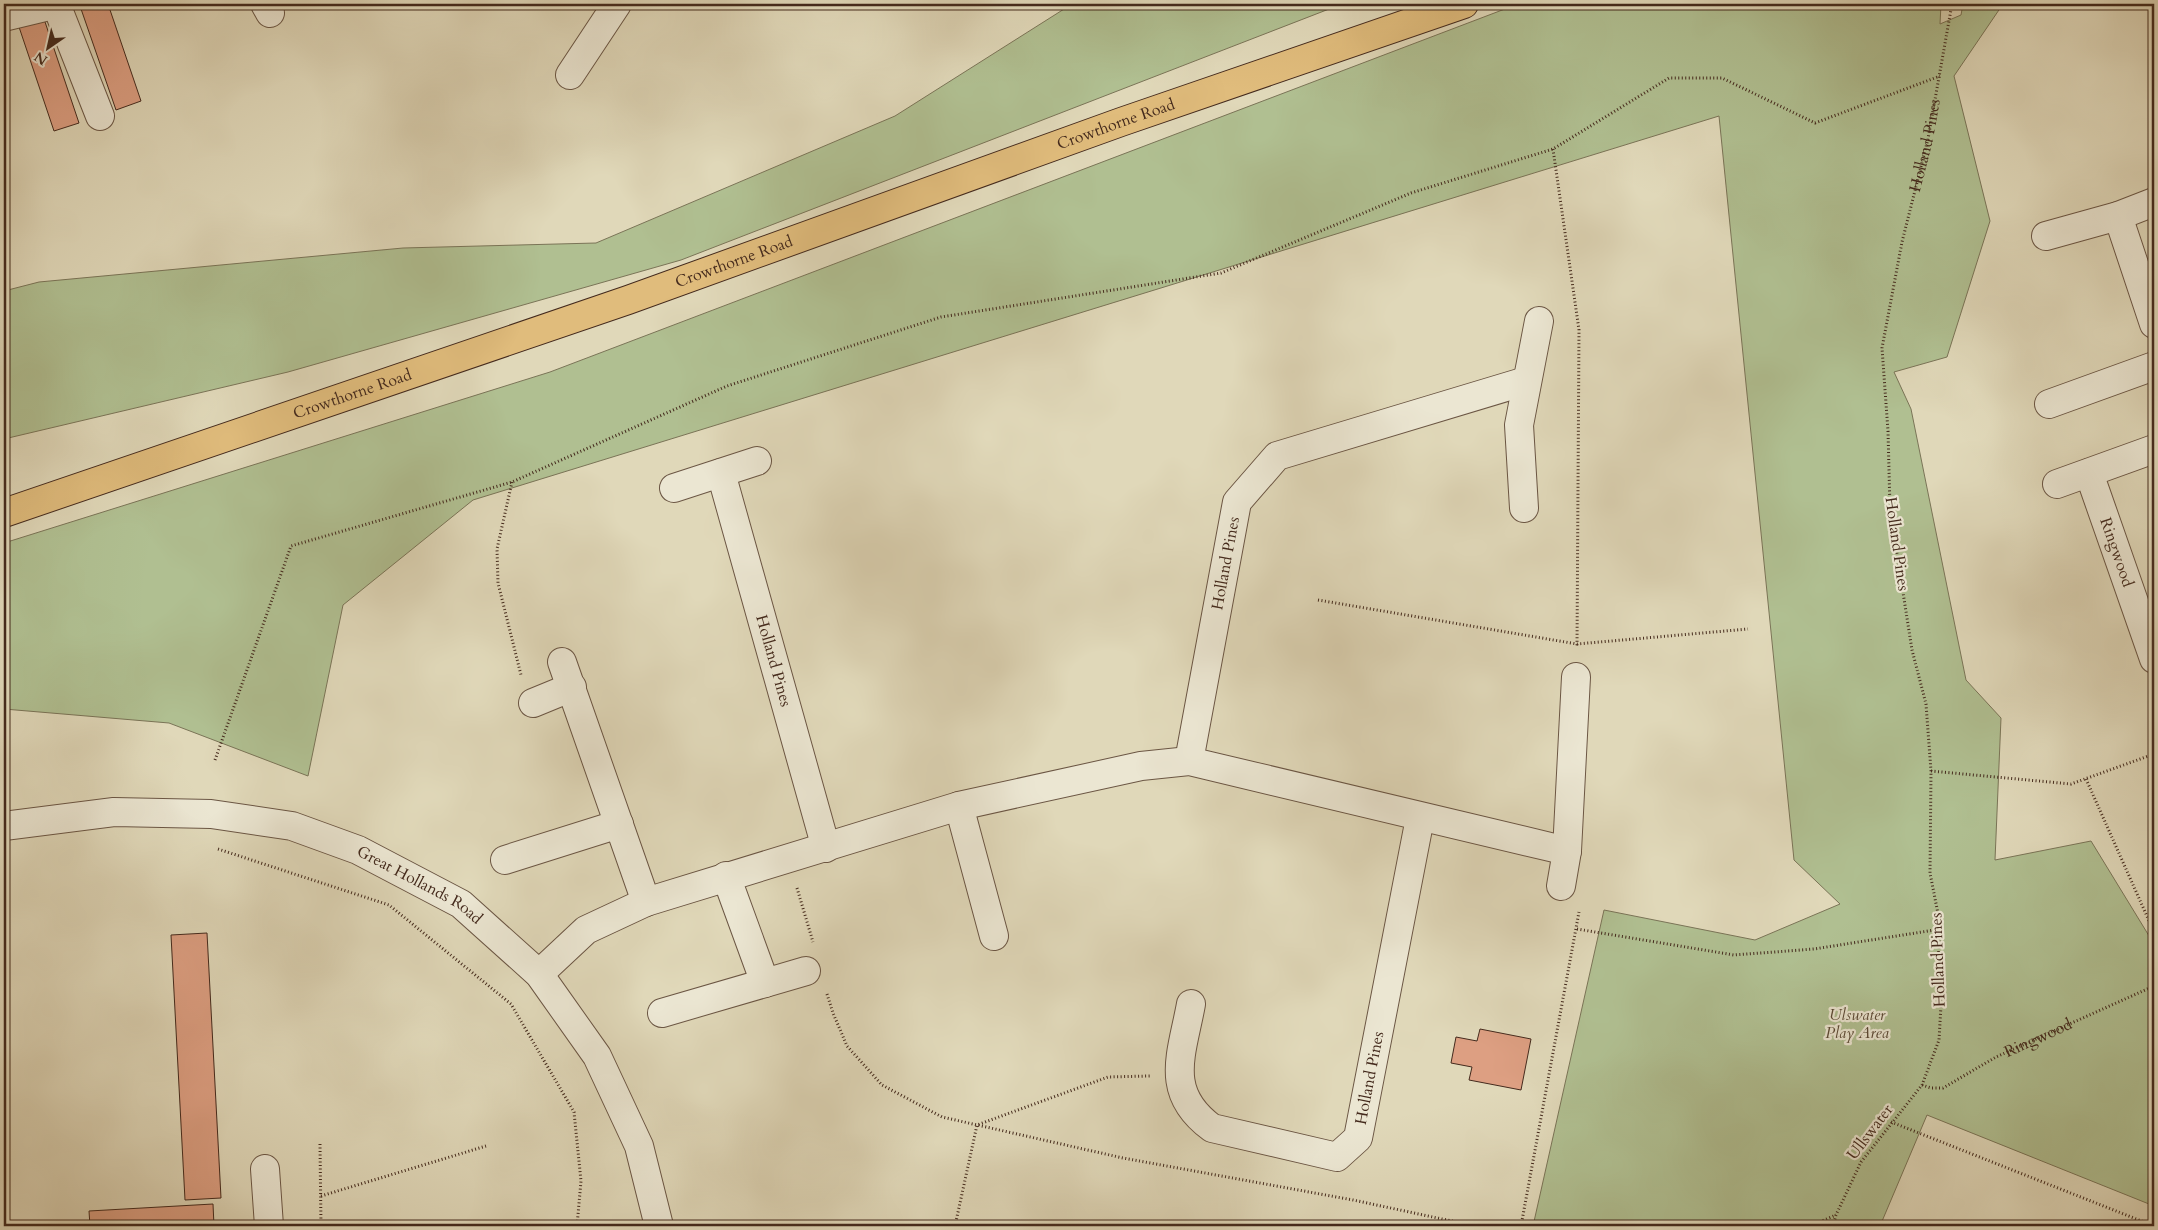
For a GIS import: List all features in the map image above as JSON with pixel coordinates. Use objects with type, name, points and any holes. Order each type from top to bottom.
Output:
[{"type":"main road","name":"Crowthorne Road","points":[[4,513],[628,300],[1112,125],[1464,4]]},
{"type":"street","points":[[4,17],[57,4],[100,116]]},
{"type":"street","points":[[570,75],[617,4]]},
{"type":"street","points":[[2046,236],[2118,216],[2154,202]]},
{"type":"street","points":[[2118,216],[2154,324]]},
{"type":"street","points":[[1524,508],[1519,425],[1539,321]]},
{"type":"street","points":[[2050,404],[2154,366]]},
{"type":"street","name":"Holland Pines","points":[[1189,761],[1237,502],[1277,456],[1526,382]]},
{"type":"street","points":[[2057,484],[2154,449]]},
{"type":"street","points":[[674,488],[757,461]]},
{"type":"street","name":"Holland Pines","points":[[721,473],[826,848]]},
{"type":"street","name":"Ringwood","points":[[2089,473],[2154,659]]},
{"type":"street","points":[[562,662],[646,902]]},
{"type":"street","points":[[1561,886],[1567,852],[1576,677]]},
{"type":"street","points":[[532,703],[572,688]]},
{"type":"street","points":[[539,974],[586,930],[646,902],[959,806],[1141,766],[1189,761],[1567,852]]},
{"type":"street","points":[[959,806],[994,936]]},
{"type":"street","name":"Great Hollands Road","points":[[4,826],[114,812],[211,814],[292,826],[358,850],[461,904],[539,974],[597,1056],[639,1146],[659,1226]]},
{"type":"street","name":"Holland Pines","points":[[1191,1004],[1178,1075],[1183,1094],[1190,1107],[1201,1120],[1212,1128],[1337,1157],[1358,1138],[1420,818]]},
{"type":"street","points":[[505,860],[619,824]]},
{"type":"street","points":[[726,876],[765,983]]},
{"type":"street","points":[[662,1013],[815,969]]},
{"type":"street","points":[[265,1168],[268,1226]]},
{"type":"path","name":"Holland Pines","points":[[1922,1085],[1939,1040],[1941,1006],[1938,959],[1941,930],[1930,873],[1931,771],[1926,704],[1912,650],[1890,509],[1888,431],[1882,348],[1902,242],[1928,139],[1952,4]]},
{"type":"path","points":[[215,760],[291,546],[512,482],[727,386],[941,318],[1221,273],[1411,193],[1553,149],[1670,78],[1722,78],[1815,123],[1940,76]]},
{"type":"path","points":[[1553,149],[1579,330],[1576,677]]},
{"type":"path","points":[[512,482],[497,549],[498,583],[522,682],[532,703]]},
{"type":"path","points":[[1318,600],[1577,644],[1748,629]]},
{"type":"path","points":[[1931,771],[2071,784],[2154,754]]},
{"type":"path","points":[[2086,779],[2154,932]]},
{"type":"path","points":[[214,848],[389,904],[511,1004],[574,1112],[581,1181],[577,1226]]},
{"type":"path","points":[[789,858],[815,969],[832,1013],[847,1046],[882,1085],[942,1117],[1123,1158],[1353,1200],[1475,1226]]},
{"type":"path","points":[[1521,1226],[1577,929],[1579,909]]},
{"type":"path","points":[[1577,929],[1734,955],[1814,949],[1941,930]]},
{"type":"path","name":"Ringwood","points":[[1922,1085],[1931,1088],[1943,1088],[1996,1057],[2154,986]]},
{"type":"path","points":[[977,1125],[1108,1077],[1178,1075]]},
{"type":"path","name":"Ullswater","points":[[1834,1226],[1836,1215],[1861,1162],[1922,1085]]},
{"type":"path","points":[[1891,1122],[2154,1226]]},
{"type":"path","points":[[955,1226],[977,1125]]},
{"type":"path","points":[[320,1144],[322,1226]]},
{"type":"path","points":[[321,1196],[486,1146]]},
{"type":"path","points":[[1810,1226],[1836,1215]]},
{"type":"green space","points":[[1072,4],[1342,4],[681,260],[288,372],[4,439],[4,291],[39,282],[403,248],[596,243],[895,116]]},
{"type":"green space","name":"Ulswater Play Area","points":[[1518,4],[1941,4],[1940,24],[1961,15],[1963,4],[2003,4],[1954,76],[1990,221],[1947,357],[1894,372],[1911,409],[1966,680],[2001,718],[1995,860],[2091,841],[2154,944],[2154,1206],[1927,1115],[1880,1226],[1533,1226],[1604,910],[1755,940],[1840,904],[1794,860],[1719,116],[473,500],[343,605],[308,776],[169,723],[4,709],[4,543],[550,372]]},
{"type":"building","points":[[108,4],[141,101],[116,110],[80,6]]},
{"type":"building","points":[[42,13],[79,123],[54,131],[17,21]]},
{"type":"building","points":[[207,933],[221,1198],[185,1200],[171,935]]},
{"type":"building","points":[[1480,1029],[1531,1039],[1521,1090],[1469,1080],[1472,1067],[1451,1063],[1456,1037],[1477,1041]]},
{"type":"building","points":[[213,1204],[214,1226],[90,1226],[89,1211]]}]
